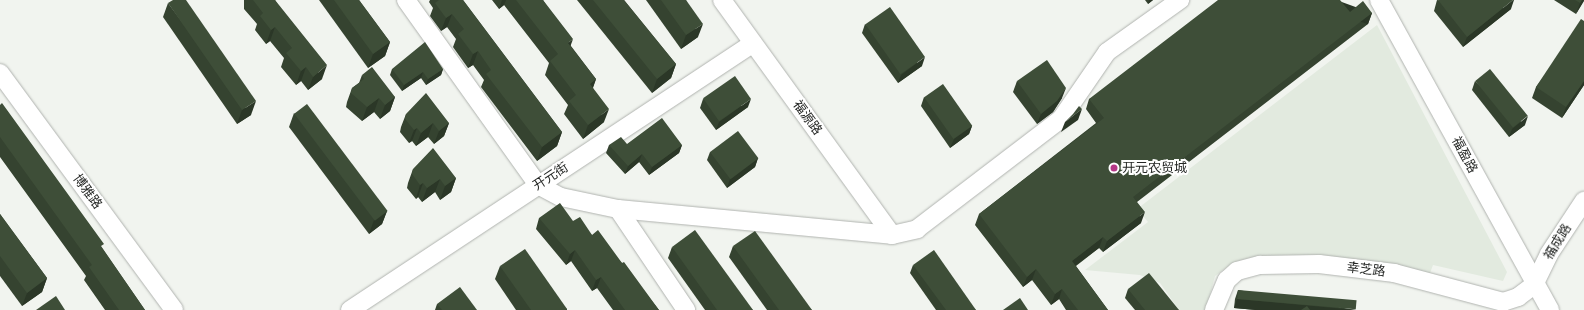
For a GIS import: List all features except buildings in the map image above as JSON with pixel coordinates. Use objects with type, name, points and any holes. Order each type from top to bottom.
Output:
[{"type":"street","points":[[406,0],[538,185],[561,197],[618,209],[892,235],[917,229],[1061,119],[1106,52],[1180,0]]},
{"type":"street","name":"福源路","points":[[722,0],[892,235]]},
{"type":"street","name":"福盈路","points":[[1383,2],[1534,285],[1550,310]]},
{"type":"street","name":"开元街","points":[[350,310],[753,44]]},
{"type":"street","name":"博雅路","points":[[0,73],[174,310]]},
{"type":"street","name":"福成路","points":[[1534,285],[1549,254],[1584,201]]},
{"type":"street","points":[[618,209],[686,310]]},
{"type":"street","name":"幸芝路","points":[[1214,310],[1227,280],[1237,271],[1260,264],[1319,264],[1394,273],[1503,302],[1518,298],[1534,285]]},
{"type":"shaded area","points":[[1377,25],[1507,272],[1503,281],[1433,265],[1429,276],[1253,259],[1234,262],[1215,276],[1206,310],[1179,310],[1160,283],[1140,275],[1085,270],[1148,222],[1137,209]]},
{"type":"place","name":"开元农贸城","points":[[1114,168]]}]
